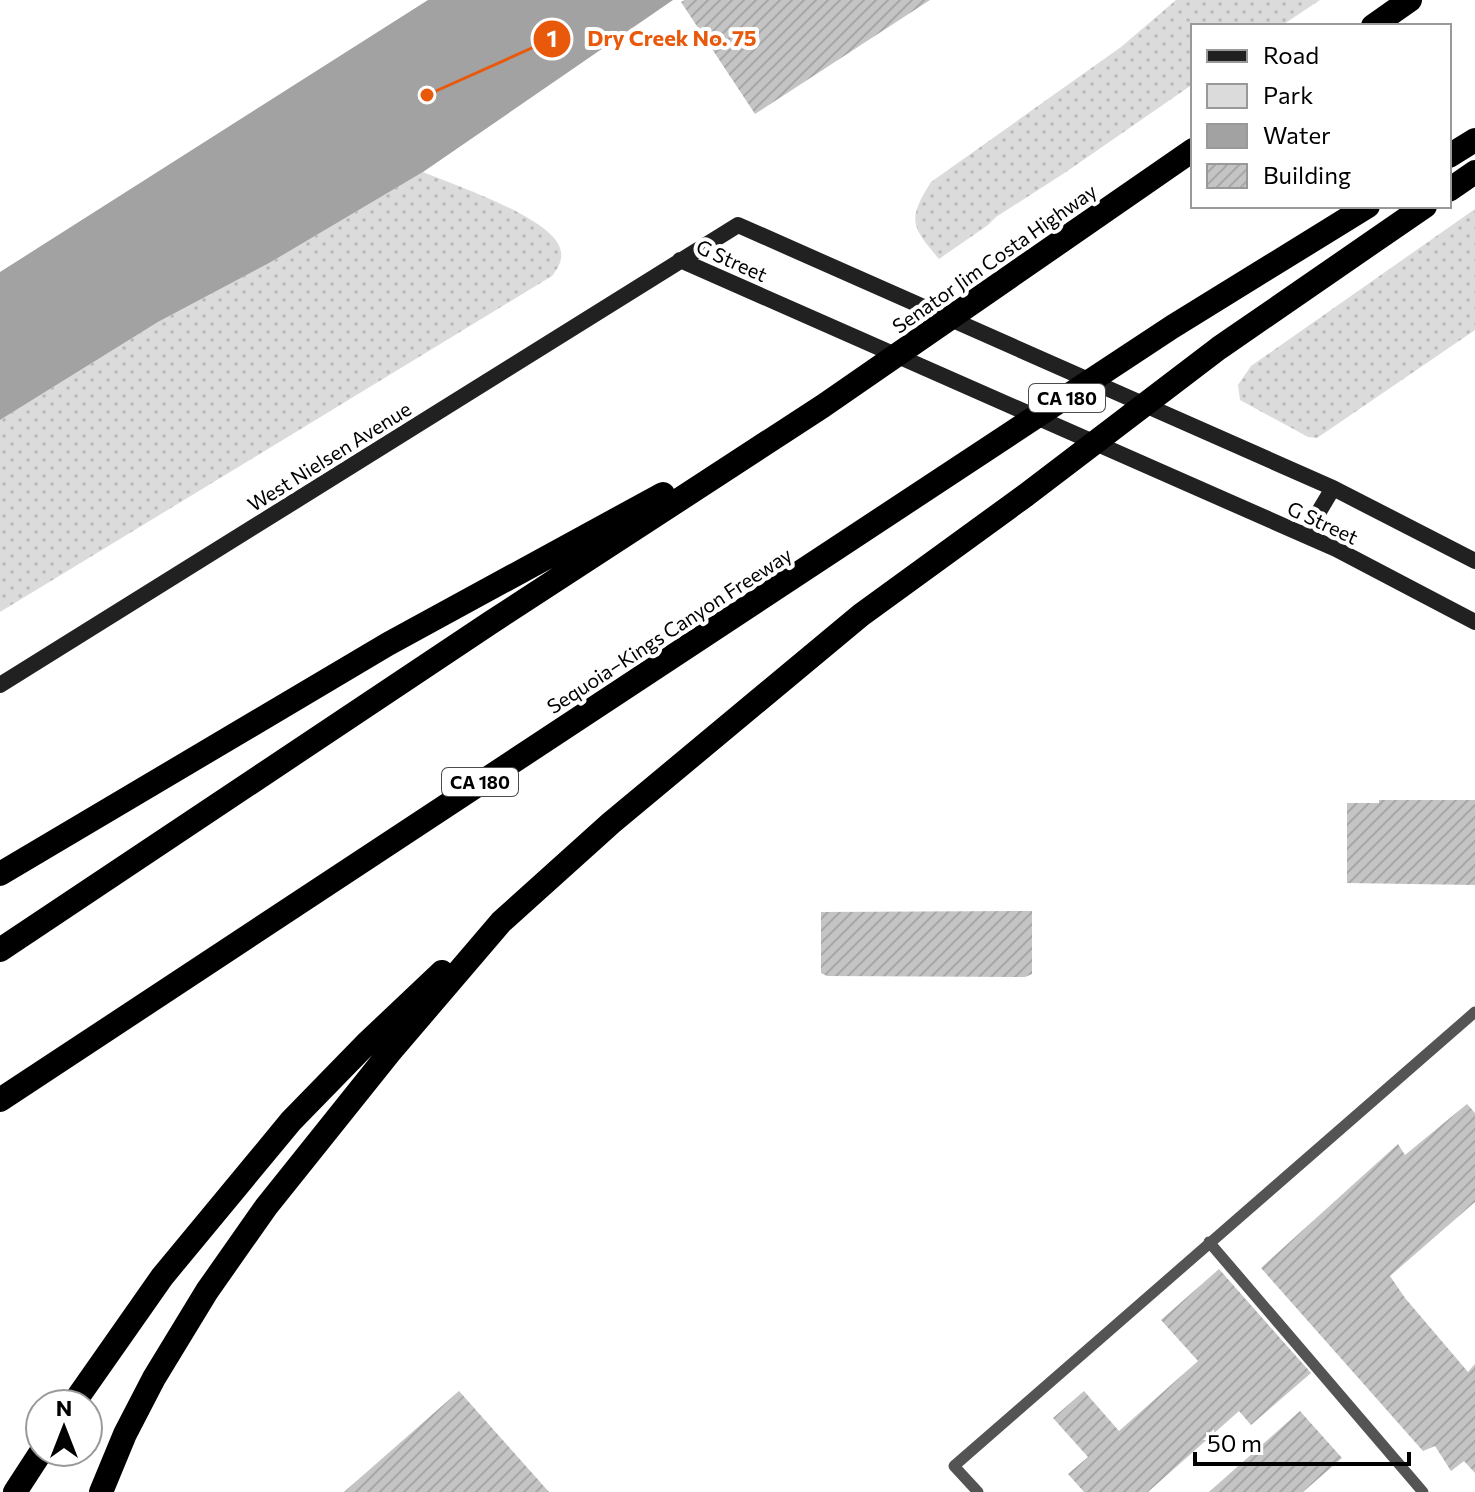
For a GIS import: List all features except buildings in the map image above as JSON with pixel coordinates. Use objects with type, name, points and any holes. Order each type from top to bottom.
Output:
[{"type":"highway","points":[[1376,24],[1410,0]]},
{"type":"highway","points":[[1451,155],[1475,140]]},
{"type":"highway","name":"Senator Jim Costa Highway","points":[[823,406],[1191,151]]},
{"type":"highway","points":[[1451,189],[1475,172]]},
{"type":"highway","name":"Sequoia–Kings Canyon Freeway","points":[[0,1100],[1172,327],[1365,208]]},
{"type":"highway","points":[[84,1388],[162,1277],[291,1121],[433,979],[611,823],[861,615],[1026,495],[1219,348],[1422,208]]},
{"type":"highway","points":[[2,873],[388,644],[823,406]]},
{"type":"highway","points":[[0,950],[490,623],[823,406]]},
{"type":"highway","points":[[101,1492],[125,1434],[154,1378],[207,1291],[258,1219],[390,1052],[501,922]]},
{"type":"highway","points":[[15,1492],[31,1468]]},
{"type":"street","name":"G Street","points":[[680,260],[738,225],[1333,488],[1475,561]]},
{"type":"street","name":"G Street","points":[[680,260],[1305,535],[1475,622]]},
{"type":"street","name":"West Nielsen Avenue","points":[[0,685],[680,260]]},
{"type":"street","points":[[1305,535],[1333,488]]},
{"type":"lane","points":[[978,1492],[954,1466],[1475,1012]]},
{"type":"lane","points":[[1209,1242],[1423,1492]]},
{"type":"green space","points":[[1176,0],[1320,0],[1284,24],[1191,24],[1191,85],[939,259],[918,230],[916,222],[918,205],[931,182],[1121,47]]},
{"type":"green space","points":[[423,172],[499,203],[553,236],[561,256],[552,276],[0,612],[0,420],[158,322],[271,262]]},
{"type":"green space","points":[[1475,209],[1475,330],[1317,438],[1308,437],[1240,400],[1238,385],[1251,366]]},
{"type":"water","points":[[428,0],[673,0],[423,172],[271,262],[158,322],[0,420],[0,272]]},
{"type":"place","name":"Dry Creek No. 75","points":[[427,95]]}]
